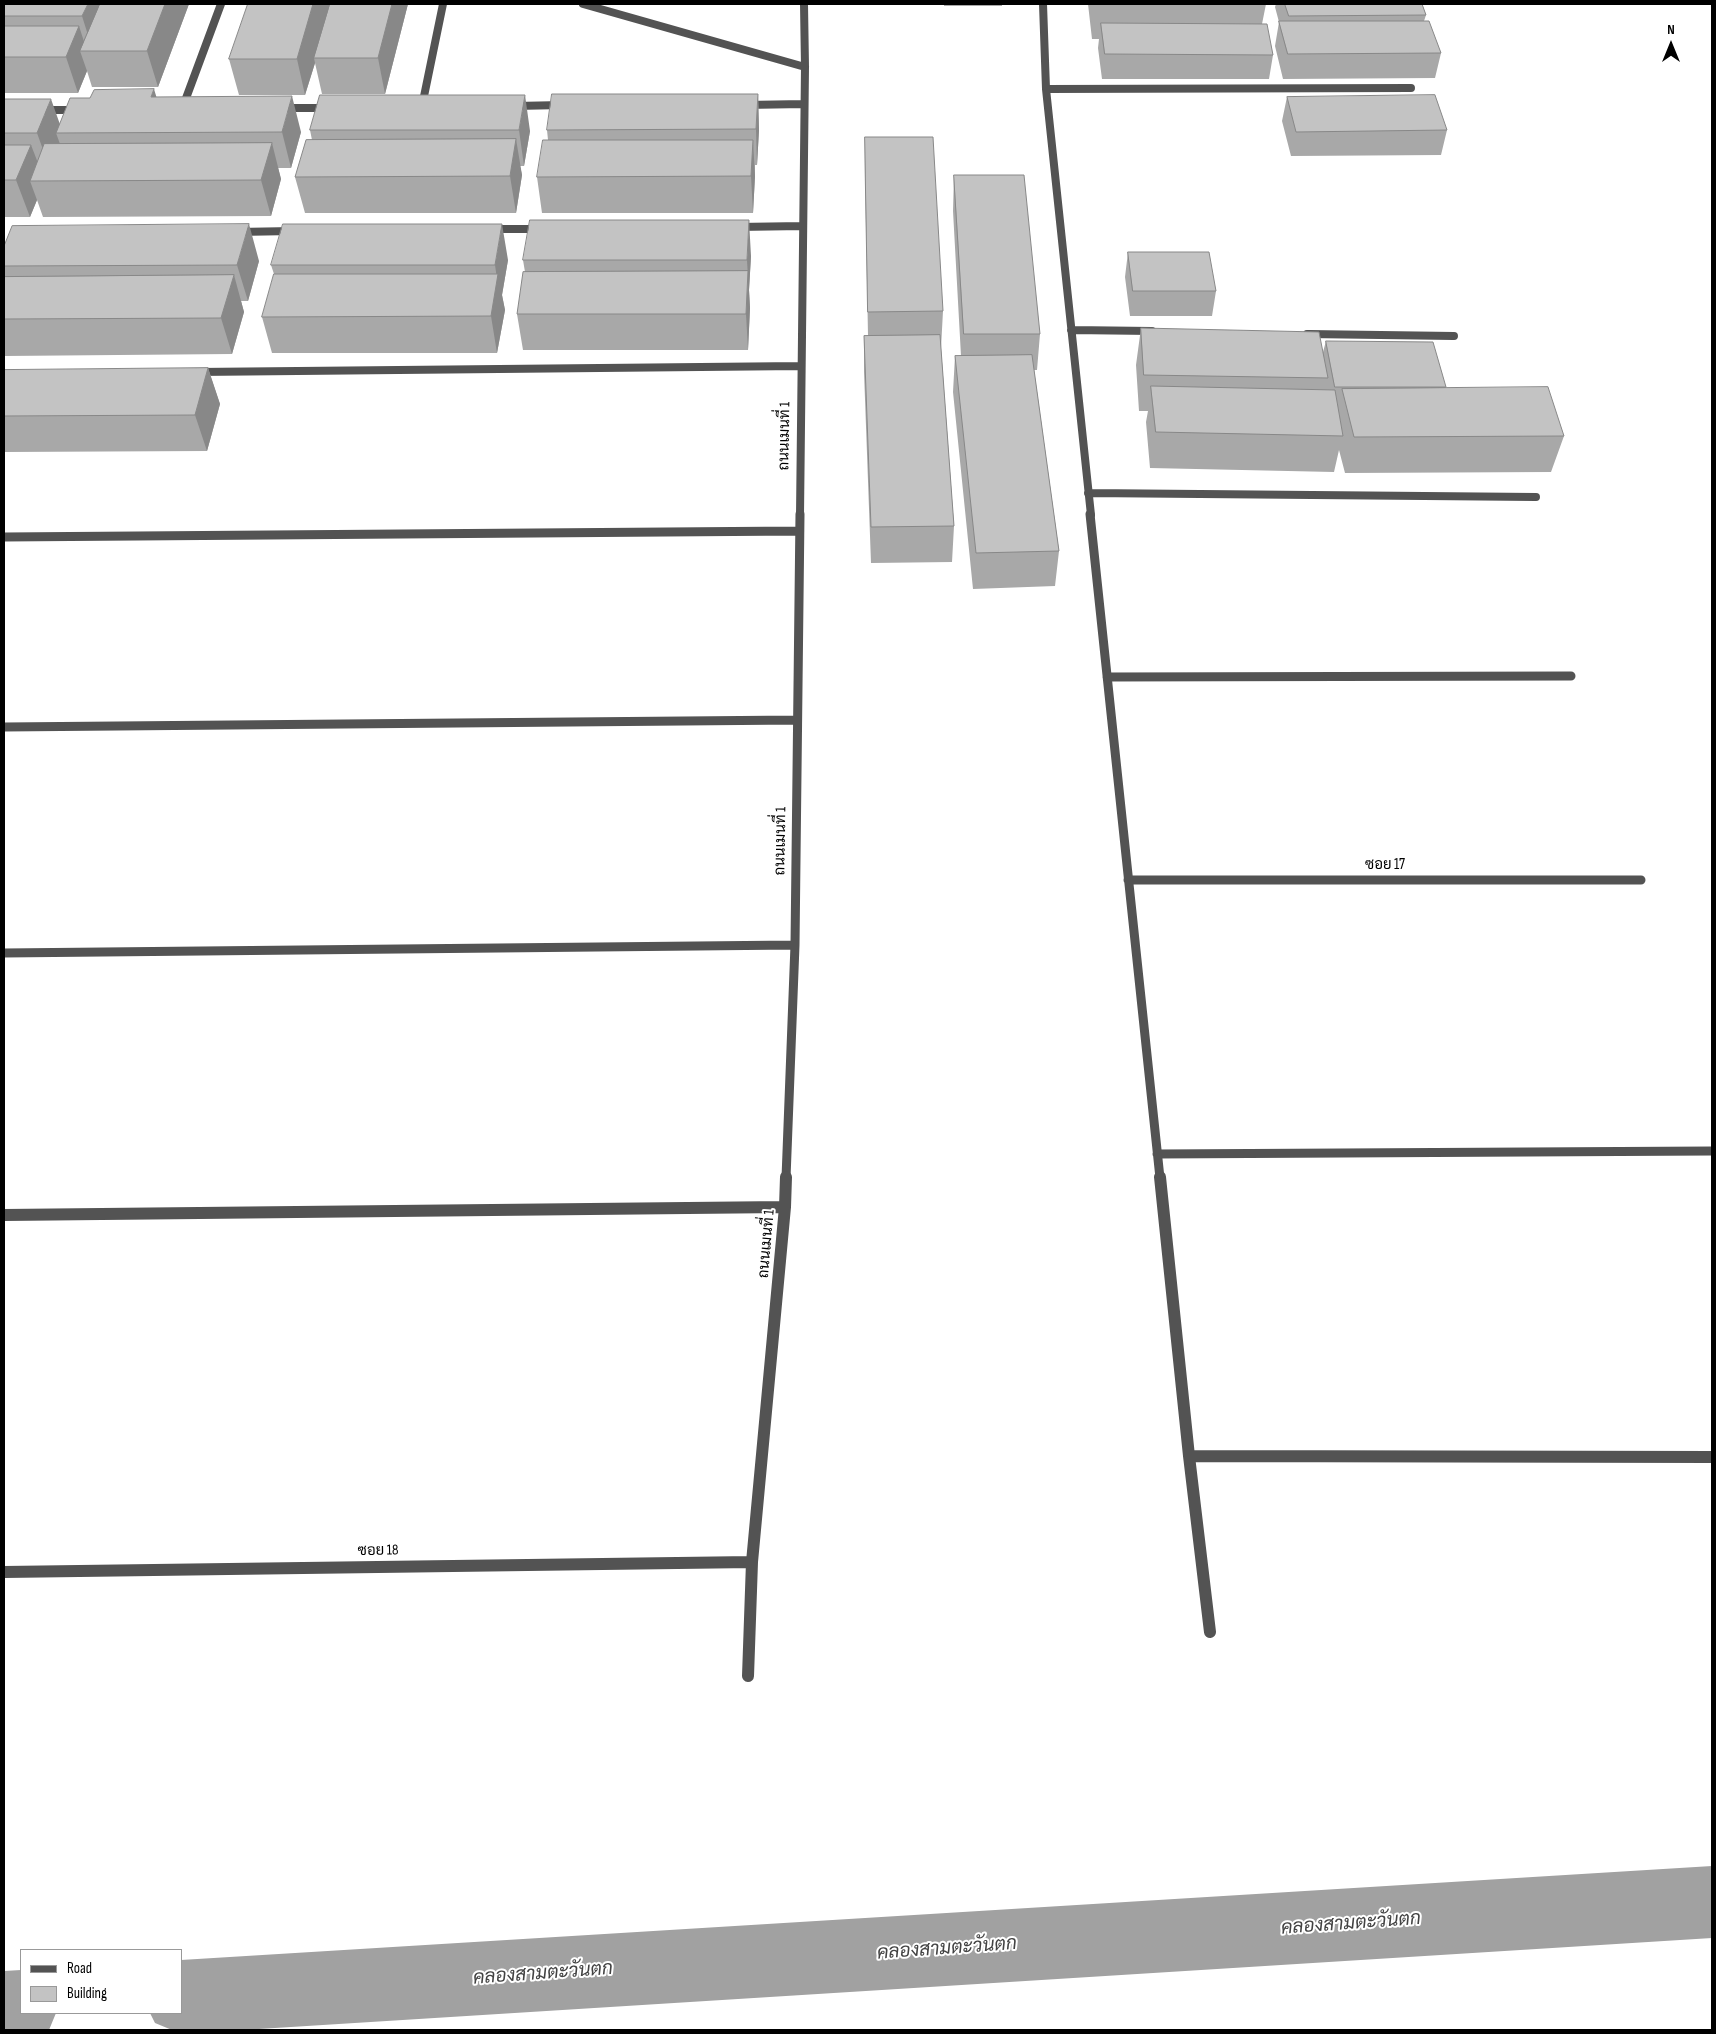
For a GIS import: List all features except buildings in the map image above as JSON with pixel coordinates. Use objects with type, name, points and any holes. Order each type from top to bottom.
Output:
[{"type":"street","points":[[182,110],[221,4]]},
{"type":"street","points":[[422,106],[443,4]]},
{"type":"street","points":[[583,4],[805,67]]},
{"type":"street","name":"ถนนเมนที่ 1","points":[[748,1676],[752,1562],[785,1208],[795,945],[805,67],[804,4]]},
{"type":"street","points":[[1043,4],[1046,89],[1189,1456],[1210,1632]]},
{"type":"street","points":[[1046,89],[1412,88]]},
{"type":"street","points":[[736,105],[804,104]]},
{"type":"street","points":[[510,106],[569,105]]},
{"type":"street","points":[[412,106],[432,106]]},
{"type":"street","points":[[278,108],[336,108]]},
{"type":"street","points":[[33,110],[83,110]]},
{"type":"street","points":[[172,110],[191,110]]},
{"type":"street","points":[[733,227],[803,226]]},
{"type":"street","points":[[483,230],[553,229]]},
{"type":"street","points":[[233,232],[303,231]]},
{"type":"street","points":[[1071,330],[1160,332]]},
{"type":"street","points":[[1297,334],[1454,336]]},
{"type":"street","points":[[183,372],[801,366]]},
{"type":"street","points":[[1088,493],[1536,497]]},
{"type":"street","points":[[4,538],[799,531]]},
{"type":"street","points":[[1107,677],[1571,676]]},
{"type":"street","points":[[4,727],[797,720]]},
{"type":"street","name":"ซอย 17","points":[[1128,880],[1642,880]]},
{"type":"street","points":[[4,953],[795,945]]},
{"type":"street","points":[[1157,1154],[1712,1151]]},
{"type":"street","points":[[4,1215],[785,1208]]},
{"type":"street","points":[[1189,1456],[1712,1457]]},
{"type":"street","name":"ซอย 18","points":[[4,1572],[752,1562]]},
{"type":"waterway","name":"คลองสามตะวันตก","points":[[182,1997],[1712,1902]]},
{"type":"waterway","name":"คลองสามตะวันตก","points":[[4,2008],[20,2007]]}]
